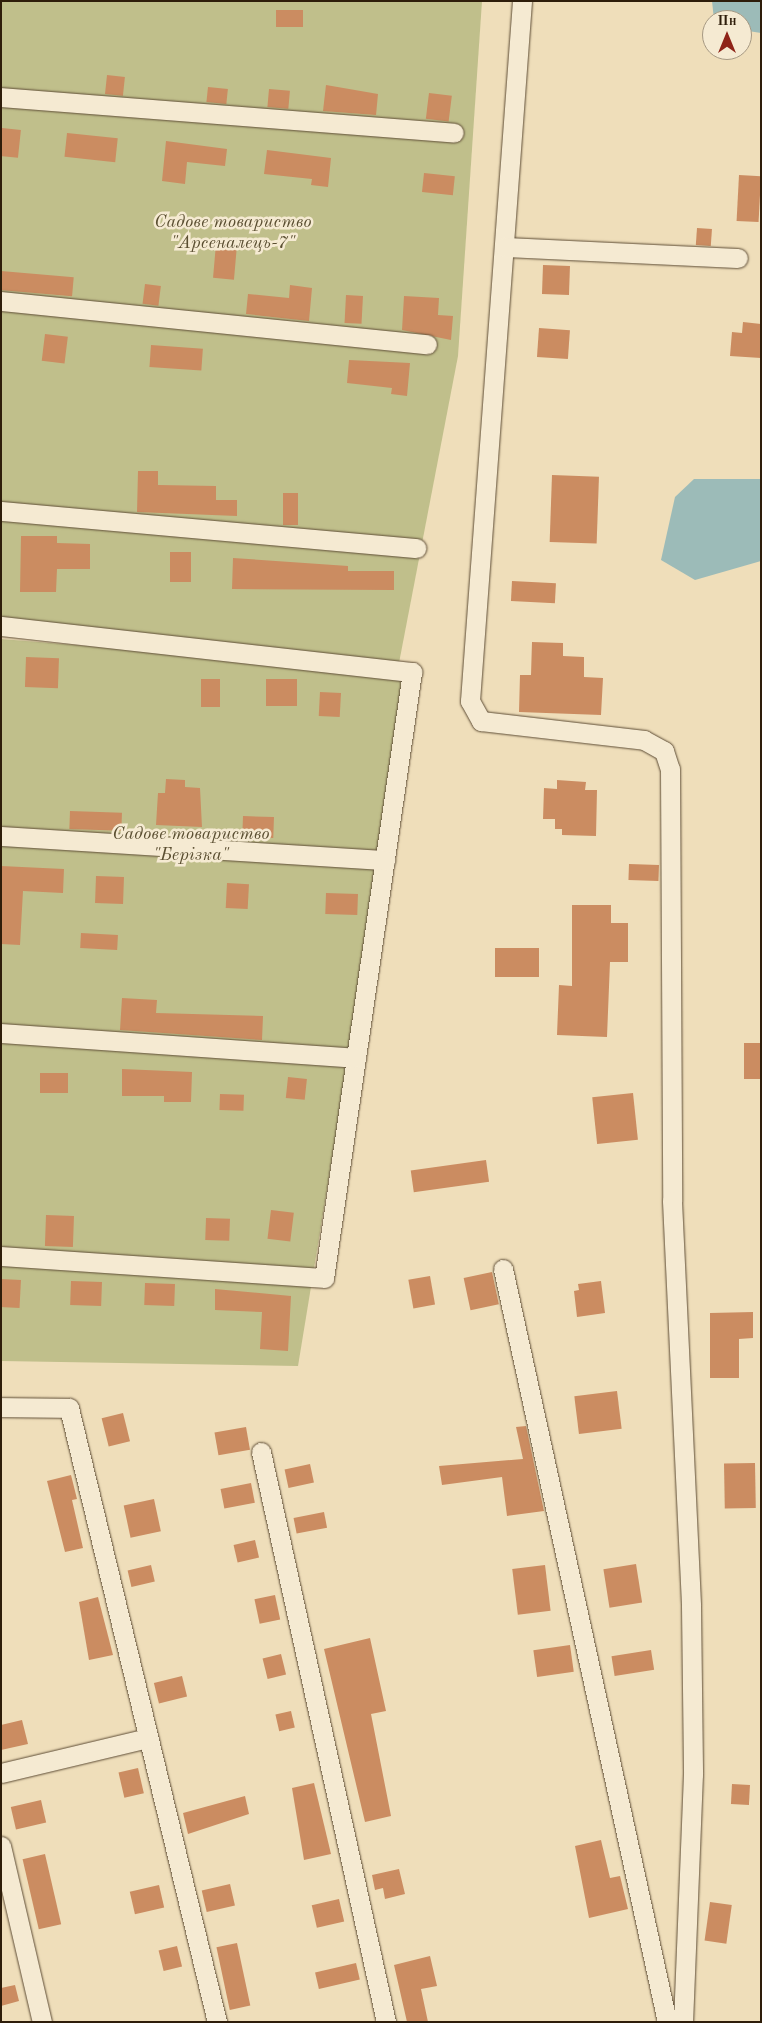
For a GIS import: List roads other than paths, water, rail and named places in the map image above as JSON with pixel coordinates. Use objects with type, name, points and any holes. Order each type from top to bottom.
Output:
[{"type":"street","points":[[522,1],[470,701],[481,721],[644,740],[664,752],[670,769],[672,1201],[691,1606],[693,1774],[683,2022]]},
{"type":"street","points":[[1,97],[454,133]]},
{"type":"street","points":[[505,247],[738,258]]},
{"type":"street","points":[[1,301],[427,344]]},
{"type":"street","points":[[1,511],[416,548]]},
{"type":"street","points":[[1,626],[412,672],[324,1278],[1,1256]]},
{"type":"street","points":[[1,836],[385,860]]},
{"type":"street","points":[[1,1033],[356,1058]]},
{"type":"street","points":[[503,1269],[667,2022]]},
{"type":"street","points":[[1,1407],[69,1408],[217,2022]]},
{"type":"street","points":[[261,1452],[386,2022]]},
{"type":"street","points":[[1,1773],[148,1738]]},
{"type":"street","points":[[1,1846],[42,2022]]},
{"type":"water","points":[[712,1],[761,1],[761,33],[752,32],[752,10],[713,10]]},
{"type":"water","points":[[694,479],[761,479],[761,561],[695,580],[661,560],[675,497]]},
{"type":"park label","name":"Садове товариство \"Арсеналець-7\"","points":[[233,233]]},
{"type":"park label","name":"Садове товариство \"Берізка\"","points":[[191,845]]}]
